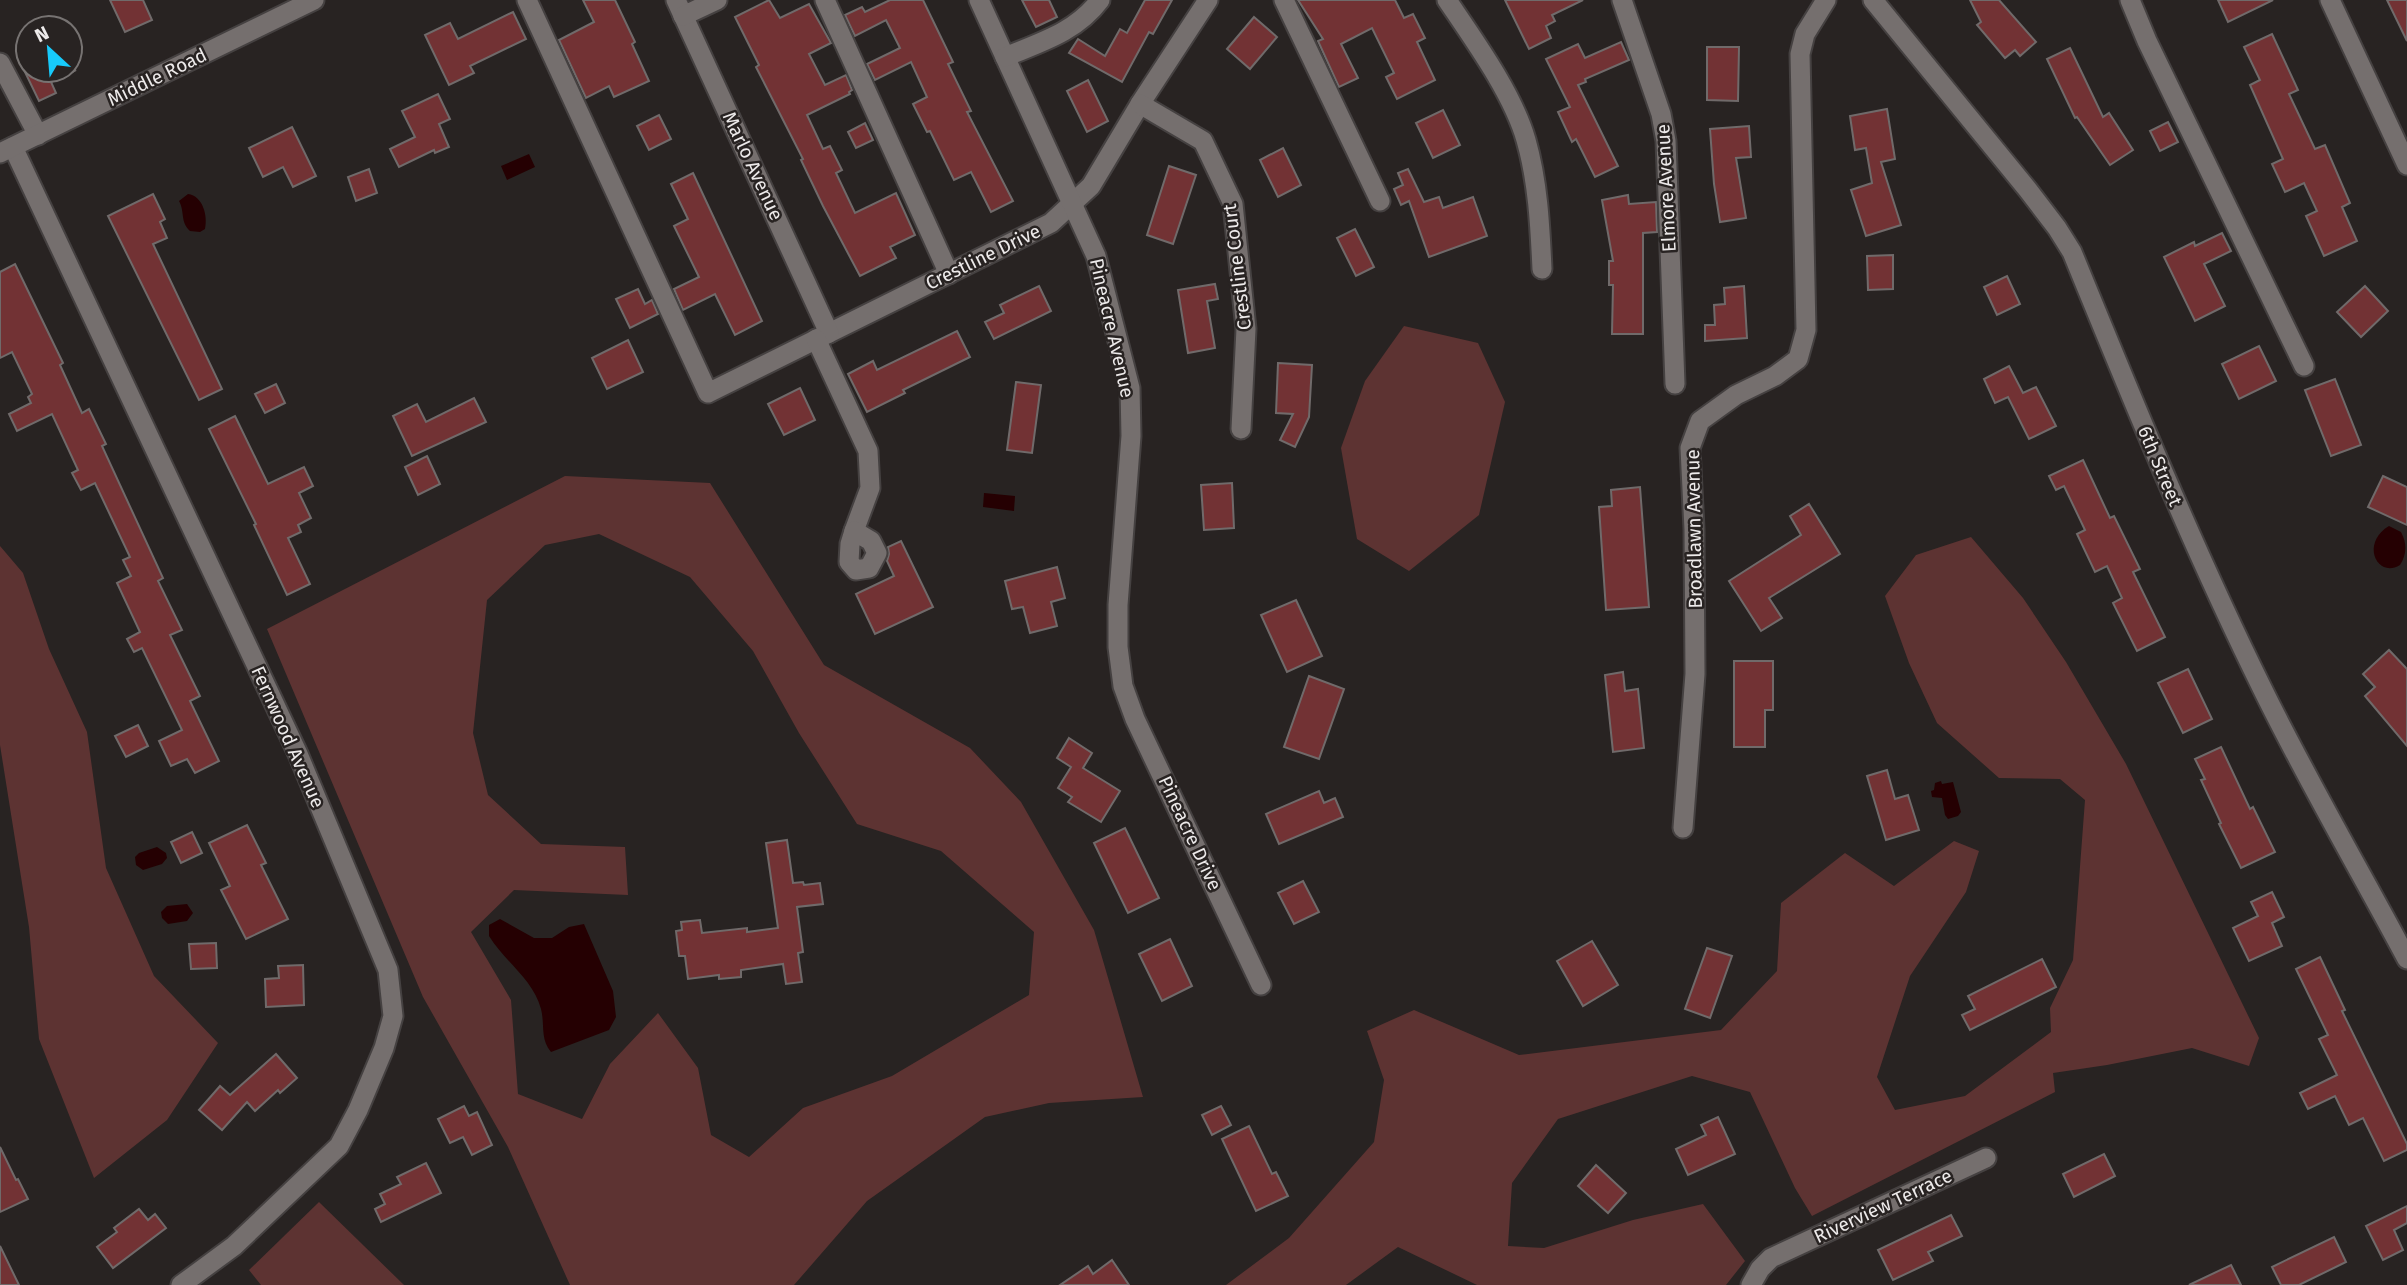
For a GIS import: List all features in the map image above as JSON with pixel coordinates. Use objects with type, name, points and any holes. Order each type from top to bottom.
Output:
[{"type":"street","name":"Middle Road","points":[[6,150],[314,0]]},
{"type":"street","name":"Crestline Drive","points":[[527,0],[708,393],[1051,223],[1091,186],[1140,104],[1208,0]]},
{"type":"street","points":[[680,8],[717,0]]},
{"type":"street","points":[[825,0],[949,274]]},
{"type":"street","name":"Pineacre Avenue","points":[[979,0],[1096,256],[1130,388],[1131,436],[1118,605],[1118,647],[1122,680]]},
{"type":"street","points":[[1005,57],[1071,29],[1088,16],[1100,0]]},
{"type":"street","points":[[1284,0],[1380,201]]},
{"type":"street","points":[[1447,0],[1503,88],[1526,139],[1538,200],[1542,269]]},
{"type":"street","name":"Elmore Avenue","points":[[1622,0],[1661,114],[1666,141],[1675,384]]},
{"type":"street","name":"Broadlawn Avenue","points":[[1683,828],[1695,674],[1695,530],[1690,448],[1700,421],[1736,395],[1775,376],[1798,359],[1806,330],[1800,54],[1805,34],[1826,0]]},
{"type":"street","name":"6th Street","points":[[1873,0],[2020,180],[2057,228],[2071,252],[2165,480],[2218,597],[2309,779],[2407,959]]},
{"type":"street","points":[[2130,0],[2147,41],[2304,366]]},
{"type":"street","points":[[2330,0],[2407,164]]},
{"type":"street","name":"Marlo Avenue","points":[[680,8],[823,336],[868,451],[870,488],[854,531]]},
{"type":"street","points":[[0,64],[38,135]]},
{"type":"street","name":"Crestline Court","points":[[1140,104],[1203,141],[1233,204],[1246,329],[1241,429]]},
{"type":"street","name":"Fernwood Avenue","points":[[6,150],[298,754],[387,970],[393,1016],[384,1048],[358,1110],[339,1146],[234,1245],[181,1285]]},
{"type":"street","name":"Pineacre Drive","points":[[1122,680],[1135,719],[1261,985]]},
{"type":"street","name":"Riverview Terrace","points":[[1751,1285],[1760,1269],[1771,1258],[1986,1158]]},
{"type":"shaded area","points":[[529,154],[535,167],[507,180],[501,166]]},
{"type":"shaded area","points":[[188,194],[197,198],[205,213],[205,229],[200,232],[190,231],[184,220],[179,201]]},
{"type":"shaded area","points":[[1404,326],[1478,343],[1505,402],[1479,515],[1409,571],[1357,539],[1341,448],[1365,381]]},
{"type":"shaded area","points":[[565,476],[710,483],[824,665],[970,748],[1021,802],[1094,930],[1143,1097],[1049,1103],[985,1117],[867,1201],[794,1285],[570,1285],[508,1147],[423,997],[267,629]],"holes":[[[599,534],[690,577],[753,651],[799,733],[857,824],[941,851],[1034,932],[1029,995],[892,1076],[803,1108],[749,1157],[711,1135],[698,1068],[658,1013],[610,1064],[582,1119],[518,1094],[511,1000],[471,932],[514,890],[628,895],[625,847],[541,844],[488,795],[473,733],[487,600],[545,545]]]},
{"type":"shaded area","points":[[984,493],[1015,496],[1014,511],[983,507]]},
{"type":"shaded area","points":[[2389,526],[2401,532],[2405,544],[2400,565],[2392,568],[2379,563],[2374,550],[2380,533]]},
{"type":"shaded area","points":[[1971,537],[2023,598],[2066,662],[2126,764],[2259,1038],[2249,1066],[2192,1048],[2053,1073],[2055,1092],[1812,1216],[1795,1188],[1750,1092],[1692,1076],[1558,1119],[1512,1183],[1508,1246],[1544,1248],[1633,1220],[1703,1204],[1745,1261],[1726,1285],[1477,1285],[1398,1247],[1346,1285],[1226,1285],[1289,1238],[1374,1142],[1384,1080],[1367,1031],[1414,1010],[1519,1055],[1721,1030],[1777,971],[1781,903],[1845,853],[1894,886],[1954,841],[1979,851],[1966,892],[1910,976],[1877,1077],[1895,1110],[1965,1096],[2051,1032],[2050,1008],[2073,960],[2085,800],[2060,779],[1999,778],[1937,723],[1909,663],[1885,596],[1916,555]]},
{"type":"shaded area","points":[[0,546],[23,573],[49,649],[87,732],[106,868],[154,976],[218,1043],[167,1120],[94,1178],[39,1039],[29,927],[0,745]]},
{"type":"shaded area","points":[[1941,781],[1942,784],[1953,782],[1961,812],[1958,816],[1948,819],[1942,798],[1932,797],[1931,791],[1934,790],[1935,783]]},
{"type":"shaded area","points":[[157,847],[166,853],[167,858],[162,864],[143,870],[136,865],[135,857],[139,853]]},
{"type":"shaded area","points":[[187,904],[193,913],[187,921],[168,924],[162,918],[161,912],[167,906]]},
{"type":"shaded area","points":[[500,919],[534,938],[552,938],[569,927],[584,924],[613,991],[616,1017],[609,1030],[551,1052],[545,1042],[537,998],[489,936],[489,925]]},
{"type":"shaded area","points":[[319,1202],[404,1285],[261,1285],[249,1270]]},
{"type":"building","points":[[110,0],[143,0],[152,20],[125,32]]},
{"type":"building","points":[[583,0],[615,0],[635,42],[632,44],[649,81],[614,97],[609,86],[586,98],[559,40],[594,22]]},
{"type":"building","points":[[769,0],[780,18],[809,4],[831,43],[809,54],[825,85],[846,75],[852,90],[850,94],[807,115],[823,149],[830,146],[842,170],[836,173],[855,213],[896,193],[915,235],[890,247],[896,258],[860,276],[823,206],[735,17]]},
{"type":"building","points":[[890,0],[923,0],[953,62],[948,64],[971,111],[967,112],[1013,201],[991,212],[971,172],[954,180],[930,131],[927,132],[913,104],[927,97],[911,62],[875,80],[867,64],[900,48],[886,20],[855,36],[845,15],[862,7],[865,12]]},
{"type":"building","points":[[1022,0],[1049,0],[1057,17],[1036,27]]},
{"type":"building","points":[[1145,0],[1172,0],[1153,34],[1149,32],[1122,82],[1069,53],[1078,39],[1105,56],[1120,29],[1127,33]]},
{"type":"building","points":[[1298,0],[1395,0],[1404,18],[1413,14],[1425,38],[1417,42],[1435,80],[1397,99],[1386,77],[1394,73],[1372,28],[1341,44],[1358,78],[1339,87],[1318,41],[1323,39]]},
{"type":"building","points":[[1505,0],[1583,0],[1552,15],[1555,21],[1546,26],[1551,38],[1529,49]]},
{"type":"building","points":[[1970,0],[1999,0],[2036,42],[2020,56],[2015,50],[2005,58],[1977,25],[1981,22]]},
{"type":"building","points":[[2218,0],[2273,0],[2228,22]]},
{"type":"building","points":[[2387,0],[2407,0],[2407,41]]},
{"type":"building","points":[[513,12],[526,39],[470,66],[474,73],[449,85],[425,35],[450,23],[458,39]]},
{"type":"building","points":[[1254,17],[1277,37],[1250,69],[1227,49]]},
{"type":"building","points":[[2272,34],[2298,90],[2289,94],[2315,149],[2325,145],[2350,203],[2342,207],[2357,241],[2324,256],[2306,216],[2317,211],[2304,183],[2285,192],[2272,164],[2283,159],[2250,85],[2260,80],[2244,47]]},
{"type":"building","points":[[1621,42],[1629,60],[1585,79],[1586,82],[1578,85],[1618,166],[1595,177],[1576,139],[1572,142],[1558,112],[1570,107],[1546,59],[1578,44],[1585,58]]},
{"type":"building","points":[[1707,47],[1739,47],[1738,101],[1707,100]]},
{"type":"building","points":[[2070,48],[2103,117],[2109,113],[2133,150],[2110,165],[2077,117],[2075,118],[2047,59]]},
{"type":"building","points":[[1088,80],[1108,121],[1087,132],[1067,91]]},
{"type":"building","points":[[31,84],[52,84],[56,93],[39,101]]},
{"type":"building","points":[[438,94],[450,119],[439,124],[449,147],[435,153],[434,150],[399,167],[390,149],[415,137],[402,111]]},
{"type":"building","points":[[1887,109],[1895,159],[1881,162],[1901,225],[1866,236],[1851,190],[1872,183],[1866,148],[1855,150],[1850,116]]},
{"type":"building","points":[[1443,110],[1460,145],[1433,158],[1416,123]]},
{"type":"building","points":[[659,115],[671,139],[649,150],[637,126]]},
{"type":"building","points":[[2168,122],[2178,142],[2160,151],[2150,131]]},
{"type":"building","points":[[865,123],[873,140],[856,148],[848,132]]},
{"type":"building","points":[[1749,126],[1751,157],[1736,158],[1746,218],[1720,222],[1710,129]]},
{"type":"building","points":[[292,127],[316,176],[293,187],[283,167],[263,177],[249,148]]},
{"type":"building","points":[[1283,148],[1301,185],[1278,197],[1260,160]]},
{"type":"building","points":[[1169,166],[1196,175],[1173,244],[1147,235]]},
{"type":"building","points":[[369,169],[377,193],[356,201],[348,177]]},
{"type":"building","points":[[1408,169],[1424,202],[1439,197],[1443,208],[1473,197],[1487,236],[1429,257],[1409,201],[1401,205],[1394,189],[1403,185],[1398,173]]},
{"type":"building","points":[[693,173],[762,321],[735,335],[715,294],[683,310],[674,289],[699,277],[674,226],[688,219],[671,184]]},
{"type":"building","points":[[153,194],[165,219],[160,222],[167,238],[153,244],[222,389],[199,400],[108,216]]},
{"type":"building","points":[[1628,195],[1629,204],[1656,202],[1657,232],[1643,233],[1643,334],[1612,334],[1613,285],[1609,285],[1609,261],[1613,261],[1602,200]]},
{"type":"building","points":[[1355,229],[1374,267],[1356,276],[1337,238]]},
{"type":"building","points":[[2222,233],[2231,251],[2204,264],[2225,306],[2195,321],[2164,257],[2194,242],[2195,246]]},
{"type":"building","points":[[1893,255],[1893,289],[1868,290],[1867,256]]},
{"type":"building","points":[[15,264],[63,363],[60,365],[82,413],[89,409],[106,444],[102,446],[163,578],[158,581],[182,630],[170,635],[200,696],[190,701],[219,761],[195,773],[187,759],[171,766],[159,741],[182,730],[142,648],[134,652],[127,639],[140,632],[117,583],[131,576],[123,560],[130,557],[95,483],[81,490],[72,473],[78,470],[52,414],[17,431],[9,414],[31,403],[28,397],[32,394],[12,352],[0,358],[0,272]]},
{"type":"building","points":[[2007,276],[2020,304],[1997,315],[1984,287]]},
{"type":"building","points":[[1215,284],[1218,299],[1207,301],[1215,348],[1188,353],[1178,290]]},
{"type":"building","points":[[1039,286],[1051,311],[994,339],[985,322],[1004,313],[1000,305]]},
{"type":"building","points":[[1744,286],[1747,338],[1705,341],[1705,325],[1715,325],[1714,305],[1725,304],[1724,288]]},
{"type":"building","points":[[2365,286],[2388,311],[2361,337],[2337,312]]},
{"type":"building","points":[[638,289],[645,304],[652,300],[658,314],[630,328],[616,299]]},
{"type":"building","points":[[957,331],[970,357],[903,390],[905,393],[867,412],[848,374],[873,361],[877,370]]},
{"type":"building","points":[[628,340],[643,372],[607,389],[592,358]]},
{"type":"building","points":[[2259,346],[2276,381],[2239,399],[2222,364]]},
{"type":"building","points":[[1278,363],[1312,365],[1309,417],[1295,447],[1280,440],[1293,414],[1276,413]]},
{"type":"building","points":[[2009,366],[2023,393],[2036,387],[2056,426],[2029,439],[2008,397],[1995,403],[1984,379]]},
{"type":"building","points":[[2335,379],[2361,445],[2331,456],[2305,390]]},
{"type":"building","points":[[1016,382],[1041,385],[1032,453],[1007,450]]},
{"type":"building","points":[[276,384],[285,403],[265,413],[255,394]]},
{"type":"building","points":[[800,388],[815,420],[784,435],[768,404]]},
{"type":"building","points":[[474,398],[486,422],[412,456],[393,416],[417,404],[426,422]]},
{"type":"building","points":[[235,416],[268,484],[304,467],[313,486],[299,493],[311,518],[298,525],[301,532],[288,538],[310,584],[287,595],[254,525],[256,524],[209,429]]},
{"type":"building","points":[[427,456],[440,484],[418,495],[405,467]]},
{"type":"building","points":[[2083,460],[2110,518],[2114,516],[2140,569],[2133,572],[2165,637],[2137,651],[2113,603],[2122,598],[2107,566],[2095,572],[2077,534],[2085,530],[2064,486],[2056,490],[2049,476]]},
{"type":"building","points":[[2383,476],[2407,487],[2407,525],[2368,507]]},
{"type":"building","points":[[1232,483],[1234,528],[1204,530],[1201,485]]},
{"type":"building","points":[[1640,487],[1649,607],[1606,610],[1599,507],[1612,506],[1611,490]]},
{"type":"building","points":[[1809,504],[1840,554],[1769,598],[1782,618],[1761,631],[1729,581],[1801,535],[1790,516]]},
{"type":"building","points":[[901,541],[933,607],[875,634],[856,594],[894,576],[887,561],[888,547]]},
{"type":"building","points":[[1057,567],[1065,598],[1051,602],[1057,626],[1030,633],[1023,607],[1012,609],[1005,581]]},
{"type":"building","points":[[1296,600],[1322,656],[1287,672],[1261,615]]},
{"type":"building","points":[[2389,650],[2407,669],[2407,746],[2365,696],[2375,687],[2363,674]]},
{"type":"building","points":[[1734,661],[1773,661],[1773,710],[1765,710],[1765,747],[1734,747]]},
{"type":"building","points":[[2188,669],[2212,719],[2183,733],[2158,683]]},
{"type":"building","points":[[1623,672],[1625,691],[1638,689],[1644,748],[1613,752],[1605,675]]},
{"type":"building","points":[[1309,676],[1344,689],[1319,759],[1284,747]]},
{"type":"building","points":[[138,725],[148,746],[126,757],[115,736]]},
{"type":"building","points":[[1069,738],[1092,753],[1083,768],[1120,791],[1101,822],[1068,802],[1072,797],[1058,788],[1071,767],[1057,758]]},
{"type":"building","points":[[2221,747],[2250,809],[2253,807],[2275,852],[2241,868],[2219,824],[2221,823],[2201,780],[2205,779],[2195,759]]},
{"type":"building","points":[[1887,770],[1895,799],[1908,795],[1919,830],[1886,840],[1867,776]]},
{"type":"building","points":[[1319,791],[1324,803],[1335,798],[1343,817],[1279,844],[1266,814]]},
{"type":"building","points":[[247,825],[266,863],[261,865],[288,919],[246,939],[221,890],[230,886],[209,843]]},
{"type":"building","points":[[1125,828],[1159,898],[1128,913],[1094,843]]},
{"type":"building","points":[[192,832],[202,853],[181,863],[171,842]]},
{"type":"building","points":[[787,840],[793,883],[820,883],[823,904],[797,907],[803,952],[798,953],[802,982],[786,984],[783,964],[741,970],[741,977],[719,979],[719,975],[688,979],[685,956],[679,956],[676,931],[682,930],[681,922],[700,920],[702,933],[778,928],[766,843]]},
{"type":"building","points":[[1303,881],[1319,912],[1294,924],[1278,893]]},
{"type":"building","points":[[2272,892],[2284,917],[2272,923],[2282,946],[2249,961],[2233,928],[2258,916],[2251,902]]},
{"type":"building","points":[[1170,939],[1192,986],[1162,1001],[1139,954]]},
{"type":"building","points":[[1592,941],[1618,985],[1583,1006],[1557,961]]},
{"type":"building","points":[[216,943],[217,968],[191,969],[189,944]]},
{"type":"building","points":[[1707,948],[1732,956],[1710,1018],[1685,1009]]},
{"type":"building","points":[[2320,957],[2345,1010],[2342,1011],[2407,1144],[2407,1150],[2384,1161],[2363,1118],[2349,1125],[2335,1096],[2308,1109],[2300,1093],[2337,1075],[2319,1039],[2328,1035],[2296,969]]},
{"type":"building","points":[[2042,959],[2056,987],[1970,1030],[1962,1015],[1975,1009],[1968,996]]},
{"type":"building","points":[[303,965],[304,1005],[266,1007],[265,979],[279,978],[278,966]]},
{"type":"building","points":[[276,1054],[297,1078],[280,1093],[278,1090],[255,1111],[247,1102],[222,1130],[199,1110],[220,1086],[230,1095]]},
{"type":"building","points":[[464,1106],[469,1116],[477,1112],[492,1145],[472,1155],[463,1137],[450,1143],[438,1119]]},
{"type":"building","points":[[1221,1106],[1231,1125],[1212,1135],[1202,1115]]},
{"type":"building","points":[[1718,1117],[1735,1154],[1688,1175],[1676,1149],[1706,1135],[1701,1125]]},
{"type":"building","points":[[1249,1126],[1272,1174],[1276,1172],[1288,1196],[1256,1211],[1222,1139]]},
{"type":"building","points":[[0,1147],[28,1199],[0,1212]]},
{"type":"building","points":[[2104,1154],[2115,1176],[2074,1197],[2063,1174]]},
{"type":"building","points":[[426,1163],[441,1193],[381,1222],[375,1209],[385,1204],[380,1194],[401,1184],[397,1177]]},
{"type":"building","points":[[1596,1165],[1626,1193],[1608,1213],[1578,1186]]},
{"type":"building","points":[[2407,1206],[2407,1223],[2394,1230],[2403,1250],[2383,1260],[2366,1226]]},
{"type":"building","points":[[139,1209],[148,1220],[155,1214],[166,1228],[113,1268],[97,1247],[117,1232],[114,1228]]},
{"type":"building","points":[[1951,1215],[1962,1236],[1928,1252],[1933,1261],[1893,1280],[1878,1250]]},
{"type":"building","points":[[2334,1237],[2346,1262],[2299,1285],[2281,1285],[2272,1267]]},
{"type":"building","points":[[0,1246],[19,1285],[0,1285]]},
{"type":"building","points":[[1112,1260],[1129,1285],[1060,1285],[1088,1266],[1093,1274]]},
{"type":"building","points":[[2231,1265],[2241,1285],[2189,1285]]}]
